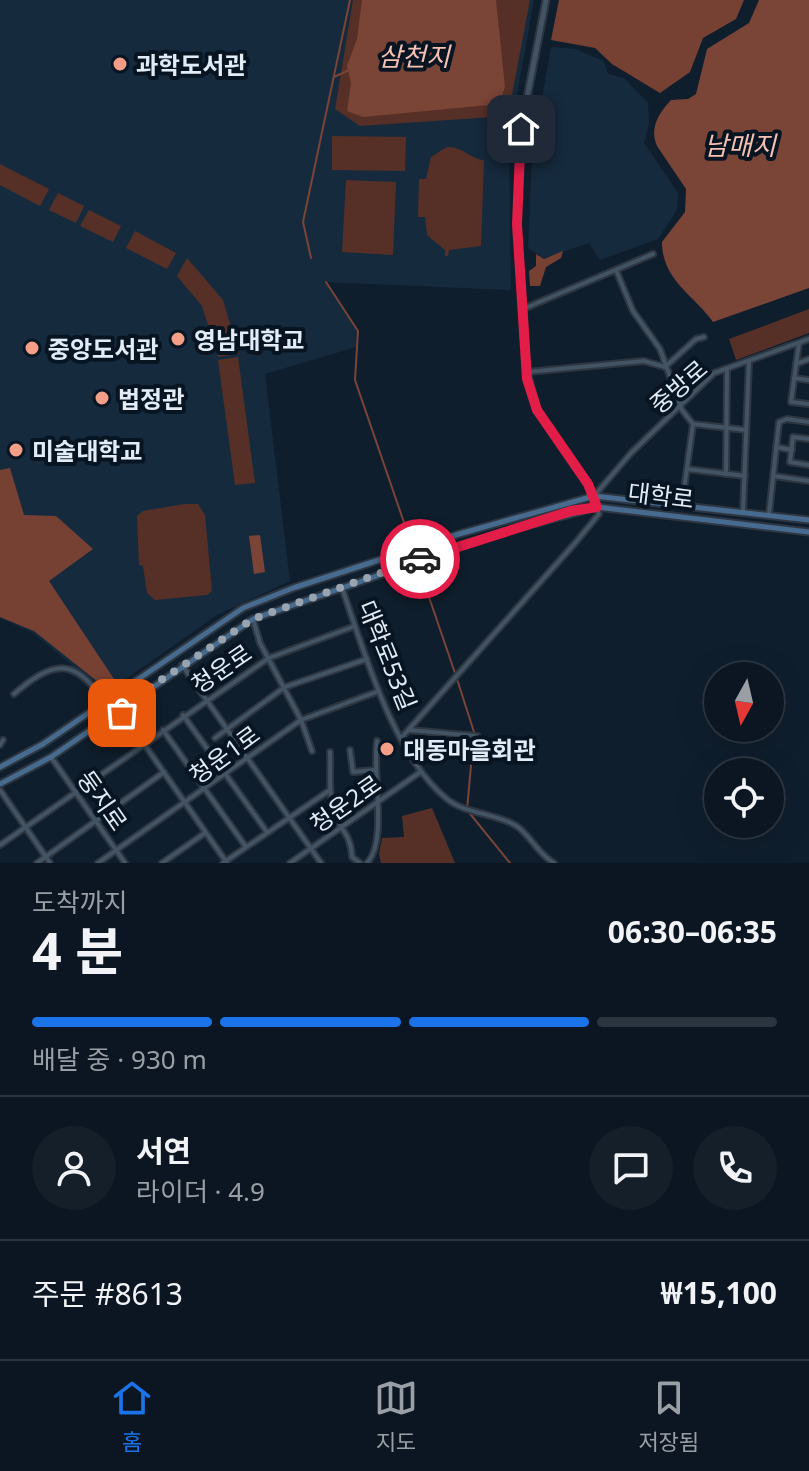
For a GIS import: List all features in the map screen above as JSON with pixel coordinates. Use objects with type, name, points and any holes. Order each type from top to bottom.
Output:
[{"type":"main road","points":[[0,767],[43,744],[222,619],[264,599],[459,534],[594,496],[793,518],[809,517]]},
{"type":"main road","name":"대학로","points":[[0,784],[51,757],[253,619],[503,532],[597,507],[809,532]]},
{"type":"street","points":[[402,737],[599,514],[594,496],[537,410],[527,372],[517,224],[521,129],[546,0]]},
{"type":"street","points":[[523,309],[653,254]]},
{"type":"street","points":[[616,270],[633,311],[660,349],[681,404],[693,424],[682,504]]},
{"type":"street","points":[[665,367],[698,338],[704,337]]},
{"type":"street","name":"중방로","points":[[594,496],[714,373],[809,339]]},
{"type":"street","points":[[799,343],[791,402],[809,404]]},
{"type":"street","points":[[796,364],[809,359]]},
{"type":"street","points":[[527,372],[644,361],[665,367]]},
{"type":"street","points":[[743,511],[749,361]]},
{"type":"street","points":[[726,474],[727,369]]},
{"type":"street","points":[[794,378],[809,380]]},
{"type":"street","points":[[769,514],[782,420],[809,422]]},
{"type":"street","points":[[693,424],[746,430]]},
{"type":"street","points":[[809,439],[793,437],[790,462],[809,465]]},
{"type":"street","points":[[776,447],[792,450]]},
{"type":"street","points":[[687,469],[745,476]]},
{"type":"street","points":[[774,476],[809,481]]},
{"type":"street","name":"대학로53길","points":[[341,586],[379,691],[420,773],[450,802],[517,826],[536,851],[554,863]]},
{"type":"street","points":[[253,619],[301,720],[312,751]]},
{"type":"street","name":"청운로","points":[[0,845],[269,658],[355,626]]},
{"type":"street","points":[[215,738],[285,687],[367,659]]},
{"type":"street","points":[[182,665],[321,863]]},
{"type":"street","points":[[14,694],[48,669],[69,668],[83,674],[104,701]]},
{"type":"street","name":"청운1로","points":[[98,863],[301,720],[379,691]]},
{"type":"street","points":[[119,708],[225,862],[330,790]]},
{"type":"street","points":[[183,715],[267,832]]},
{"type":"street","points":[[163,730],[246,847]]},
{"type":"street","points":[[409,730],[474,736]]},
{"type":"street","points":[[367,863],[378,846],[375,803],[377,741]]},
{"type":"street","points":[[350,750],[353,772],[375,770]]},
{"type":"street","points":[[330,752],[330,790],[341,826],[349,833],[352,857],[360,863]]},
{"type":"street","name":"둥지로","points":[[51,757],[125,863]]},
{"type":"street","points":[[37,863],[164,772]]},
{"type":"street","name":"청운2로","points":[[290,863],[420,773]]},
{"type":"street","points":[[0,790],[50,863]]},
{"type":"street","points":[[162,863],[205,833]]},
{"type":"shaded area","name":"영남대학교","points":[[0,0],[534,0],[509,140],[511,290],[325,282],[357,331],[356,347],[265,374],[290,581],[217,615],[106,693],[33,633],[0,618]]},
{"type":"shaded area","name":"삼천지","points":[[353,0],[530,0],[508,116],[360,126],[335,109]]},
{"type":"shaded area","points":[[559,0],[744,0],[736,19],[703,38],[690,72],[660,93],[612,64],[595,48],[551,40]]},
{"type":"shaded area","points":[[551,47],[575,49],[604,61],[608,74],[624,78],[648,103],[649,124],[644,143],[678,193],[677,210],[658,239],[600,260],[589,243],[544,258],[528,248],[532,154]]},
{"type":"shaded area","points":[[332,136],[406,137],[405,171],[332,170]]},
{"type":"shaded area","points":[[447,147],[484,160],[481,246],[449,250],[448,256],[445,256],[445,250],[427,235],[425,217],[418,217],[419,179],[426,179],[431,157]]},
{"type":"shaded area","points":[[0,164],[49,189],[40,206],[0,185]]},
{"type":"shaded area","points":[[346,180],[396,182],[393,255],[342,252]]},
{"type":"shaded area","points":[[58,193],[84,206],[76,223],[49,210]]},
{"type":"shaded area","points":[[89,210],[121,226],[113,242],[80,226]]},
{"type":"shaded area","points":[[135,231],[176,253],[167,269],[126,248]]},
{"type":"shaded area","points":[[563,251],[561,258],[546,267],[540,286],[530,286],[529,271],[536,266],[536,254],[544,259]]},
{"type":"shaded area","points":[[187,258],[223,300],[239,354],[218,357],[202,306],[177,276]]},
{"type":"shaded area","points":[[809,309],[809,333],[736,360],[729,339]]},
{"type":"shaded area","points":[[238,357],[255,483],[235,485],[218,360]]},
{"type":"shaded area","points":[[10,468],[24,515],[56,516],[93,549],[49,581],[114,679],[103,686],[34,631],[0,617],[0,470]]},
{"type":"shaded area","points":[[198,504],[205,515],[212,591],[207,595],[155,600],[147,593],[143,566],[139,565],[137,516],[143,511]]},
{"type":"shaded area","points":[[432,808],[455,863],[381,863],[382,838],[404,837],[402,816]]},
{"type":"water","name":"삼천지","points":[[362,0],[496,0],[505,87],[499,104],[363,117],[347,111],[351,83],[347,66],[357,39]]},
{"type":"water","name":"남매지","points":[[759,0],[809,0],[809,288],[713,322],[673,277],[663,255],[662,242],[685,212],[686,189],[657,146],[654,133],[659,116],[671,100],[688,99],[696,94],[707,49],[749,23]]},
{"type":"water","points":[[260,535],[265,572],[254,574],[249,536]]},
{"type":"waterway","points":[[311,258],[303,222],[350,0]]},
{"type":"waterway","points":[[334,77],[349,70]]},
{"type":"waterway","points":[[326,282],[358,331],[355,380],[410,540]]},
{"type":"waterway","points":[[419,568],[455,673]]},
{"type":"waterway","points":[[457,679],[474,732],[467,810],[510,863]]},
{"type":"way so far","points":[[122,713],[119,708],[230,631],[253,619],[420,559]]},
{"type":"place","name":"과학도서관","points":[[120,64]]},
{"type":"place","name":"영남대학교","points":[[178,339]]},
{"type":"place","name":"중앙도서관","points":[[32,348]]},
{"type":"place","name":"법정관","points":[[102,398]]},
{"type":"place","name":"미술대학교","points":[[16,450]]},
{"type":"place","name":"대동마을회관","points":[[387,749]]},
{"type":"route","points":[[420,559],[571,511],[597,507],[588,484],[537,410],[527,379],[517,224],[521,129]]}]
